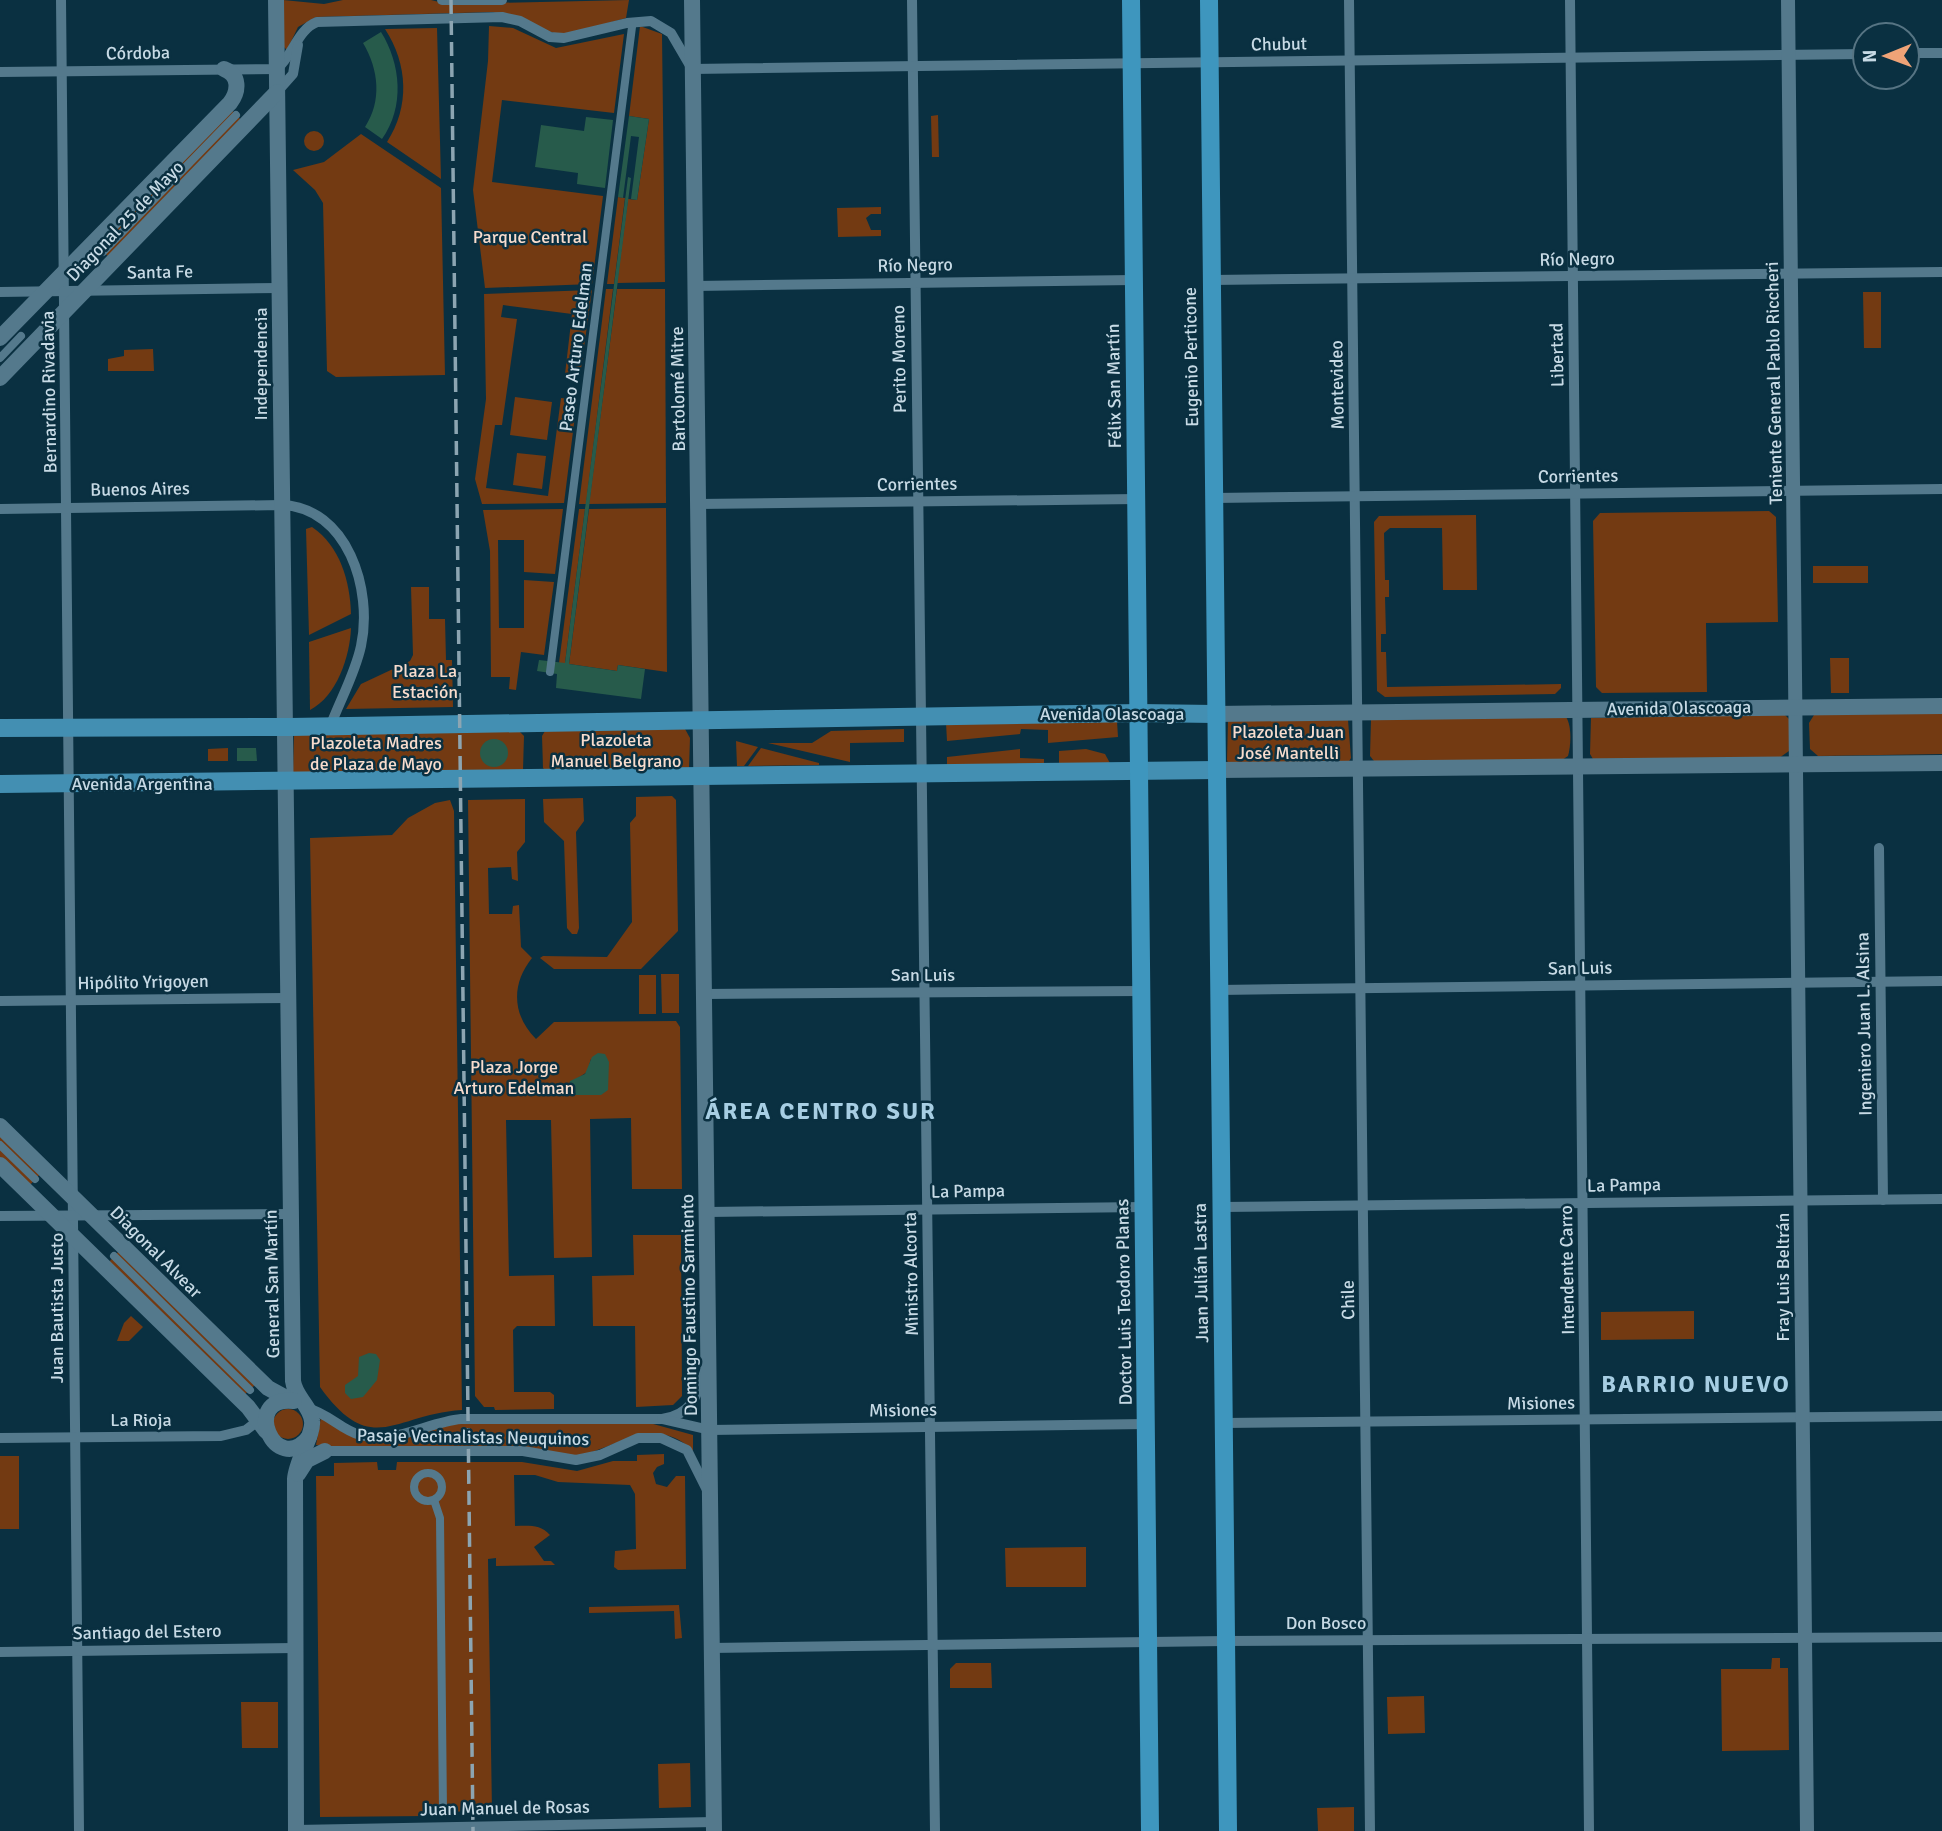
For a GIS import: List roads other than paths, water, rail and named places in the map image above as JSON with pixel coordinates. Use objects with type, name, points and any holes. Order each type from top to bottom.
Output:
[{"type":"highway","name":"Félix San Martín","points":[[1131,0],[1140,772]]},
{"type":"highway","name":"Eugenio Perticone","points":[[1209,0],[1216,714]]},
{"type":"highway","name":"Juan Julián Lastra","points":[[1216,714],[1228,1831]]},
{"type":"highway","name":"Doctor Luis Teodoro Planas","points":[[1140,772],[1150,1831]]},
{"type":"main road","name":"Independencia","points":[[276,0],[283,727]]},
{"type":"main road","name":"Bartolomé Mitre","points":[[692,0],[702,778]]},
{"type":"main road","points":[[224,69],[233,74],[236,81],[238,113]]},
{"type":"main road","name":"Diagonal 25 de Mayo","points":[[16,337],[65,311],[85,290],[103,252],[238,113],[277,92]]},
{"type":"main road","name":"Diagonal 25 de Mayo","points":[[0,378],[16,337],[46,291],[65,272],[103,252],[238,113]]},
{"type":"main road","name":"Avenida Olascoaga","points":[[283,727],[1139,713],[1942,706]]},
{"type":"main road","points":[[0,728],[283,727]]},
{"type":"main road","name":"General San Martín","points":[[283,727],[293,1381],[300,1404],[312,1423],[309,1436],[293,1449]]},
{"type":"main road","points":[[283,783],[1942,763]]},
{"type":"main road","name":"Domingo Faustino Sarmiento","points":[[702,778],[714,1826]]},
{"type":"main road","name":"Avenida Argentina","points":[[0,784],[283,783]]},
{"type":"main road","name":"Diagonal Alvear","points":[[0,1126],[35,1179],[52,1216],[74,1238],[114,1256],[250,1391],[277,1395],[300,1404]]},
{"type":"main road","name":"Diagonal Alvear","points":[[0,1165],[74,1198],[92,1215],[114,1256],[250,1391],[262,1426],[274,1442],[293,1449]]},
{"type":"main road","points":[[262,1426],[272,1407],[300,1404]]},
{"type":"main road","points":[[293,1449],[296,1830]]},
{"type":"main road","points":[[295,1487],[304,1464],[326,1451]]},
{"type":"street","name":"Bernardino Rivadavia","points":[[61,0],[71,784]]},
{"type":"street","points":[[442,0],[502,0]]},
{"type":"street","name":"Perito Moreno","points":[[912,0],[922,717]]},
{"type":"street","name":"Montevideo","points":[[1349,0],[1360,769]]},
{"type":"street","name":"Libertad","points":[[1570,0],[1579,710]]},
{"type":"street","name":"Teniente General Pablo Riccheri","points":[[1788,0],[1798,765]]},
{"type":"street","points":[[277,69],[308,26],[328,21],[502,17],[520,21],[550,37],[564,38],[645,21],[662,25],[671,33],[692,69]]},
{"type":"street","name":"Paseo Arturo Edelman","points":[[550,672],[632,27]]},
{"type":"street","points":[[277,92],[293,74],[299,40]]},
{"type":"street","points":[[1921,53],[1942,53]]},
{"type":"street","name":"Chubut","points":[[692,69],[1851,54]]},
{"type":"street","name":"Córdoba","points":[[0,72],[277,69]]},
{"type":"street","name":"Río Negro","points":[[1212,281],[1942,271]]},
{"type":"street","name":"Río Negro","points":[[695,286],[1134,280]]},
{"type":"street","name":"Santa Fe","points":[[0,292],[279,288]]},
{"type":"street","points":[[0,358],[16,337]]},
{"type":"street","name":"Corrientes","points":[[1214,498],[1942,489]]},
{"type":"street","name":"Corrientes","points":[[698,504],[1137,499]]},
{"type":"street","name":"Buenos Aires","points":[[0,509],[281,505],[312,513],[335,531],[354,563],[361,589],[361,645],[330,727]]},
{"type":"street","name":"Intendente Carro","points":[[1579,710],[1589,1831]]},
{"type":"street","name":"Ministro Alcorta","points":[[922,717],[934,1831]]},
{"type":"street","name":"Fray Luis Beltrán","points":[[1798,765],[1807,1831]]},
{"type":"street","name":"Chile","points":[[1360,769],[1370,1831]]},
{"type":"street","name":"Juan Bautista Justo","points":[[71,784],[79,1831]]},
{"type":"street","name":"Ingeniero Juan L. Alsina","points":[[1879,848],[1883,1200]]},
{"type":"street","name":"San Luis","points":[[1219,990],[1942,981]]},
{"type":"street","name":"San Luis","points":[[705,994],[1142,991]]},
{"type":"street","name":"Hipólito Yrigoyen","points":[[0,1001],[287,998]]},
{"type":"street","points":[[0,1145],[35,1179]]},
{"type":"street","name":"La Pampa","points":[[1222,1207],[1942,1199]]},
{"type":"street","name":"La Pampa","points":[[708,1212],[1144,1206]]},
{"type":"street","points":[[0,1216],[290,1214]]},
{"type":"street","name":"Pasaje Vecinalistas Neuquinos","points":[[300,1404],[324,1414],[353,1433],[374,1438],[461,1419],[662,1419],[678,1416],[691,1406],[709,1359]]},
{"type":"street","name":"Misiones","points":[[1224,1423],[1942,1416]]},
{"type":"street","name":"Misiones","points":[[662,1419],[710,1430],[1146,1424]]},
{"type":"street","name":"La Rioja","points":[[0,1438],[228,1436],[262,1426]]},
{"type":"street","name":"Pasaje Vecinalistas Neuquinos","points":[[293,1449],[523,1451],[581,1459],[600,1455],[632,1439],[661,1438],[687,1450],[709,1494]]},
{"type":"street","points":[[434,1500],[440,1518],[443,1812]]},
{"type":"street","name":"Don Bosco","points":[[711,1648],[1226,1641],[1942,1637]]},
{"type":"street","name":"Santiago del Estero","points":[[0,1652],[295,1648]]},
{"type":"street","name":"Juan Manuel de Rosas","points":[[296,1830],[714,1826]]},
{"type":"railway","points":[[451,0],[473,1831]]},
{"type":"district","name":"ÁREA CENTRO SUR","points":[[821,1111]]},
{"type":"district","name":"BARRIO NUEVO","points":[[1696,1384]]},
{"type":"park label","name":"Parque Central","points":[[530,237]]},
{"type":"park label","name":"Plaza La Estación","points":[[425,681]]},
{"type":"park label","name":"Plazoleta Juan José Mantelli","points":[[1288,742]]},
{"type":"park label","name":"Plazoleta Manuel Belgrano","points":[[616,750]]},
{"type":"park label","name":"Plazoleta Madres de Plaza de Mayo","points":[[376,753]]},
{"type":"park label","name":"Plaza Jorge Arturo Edelman","points":[[514,1077]]}]
